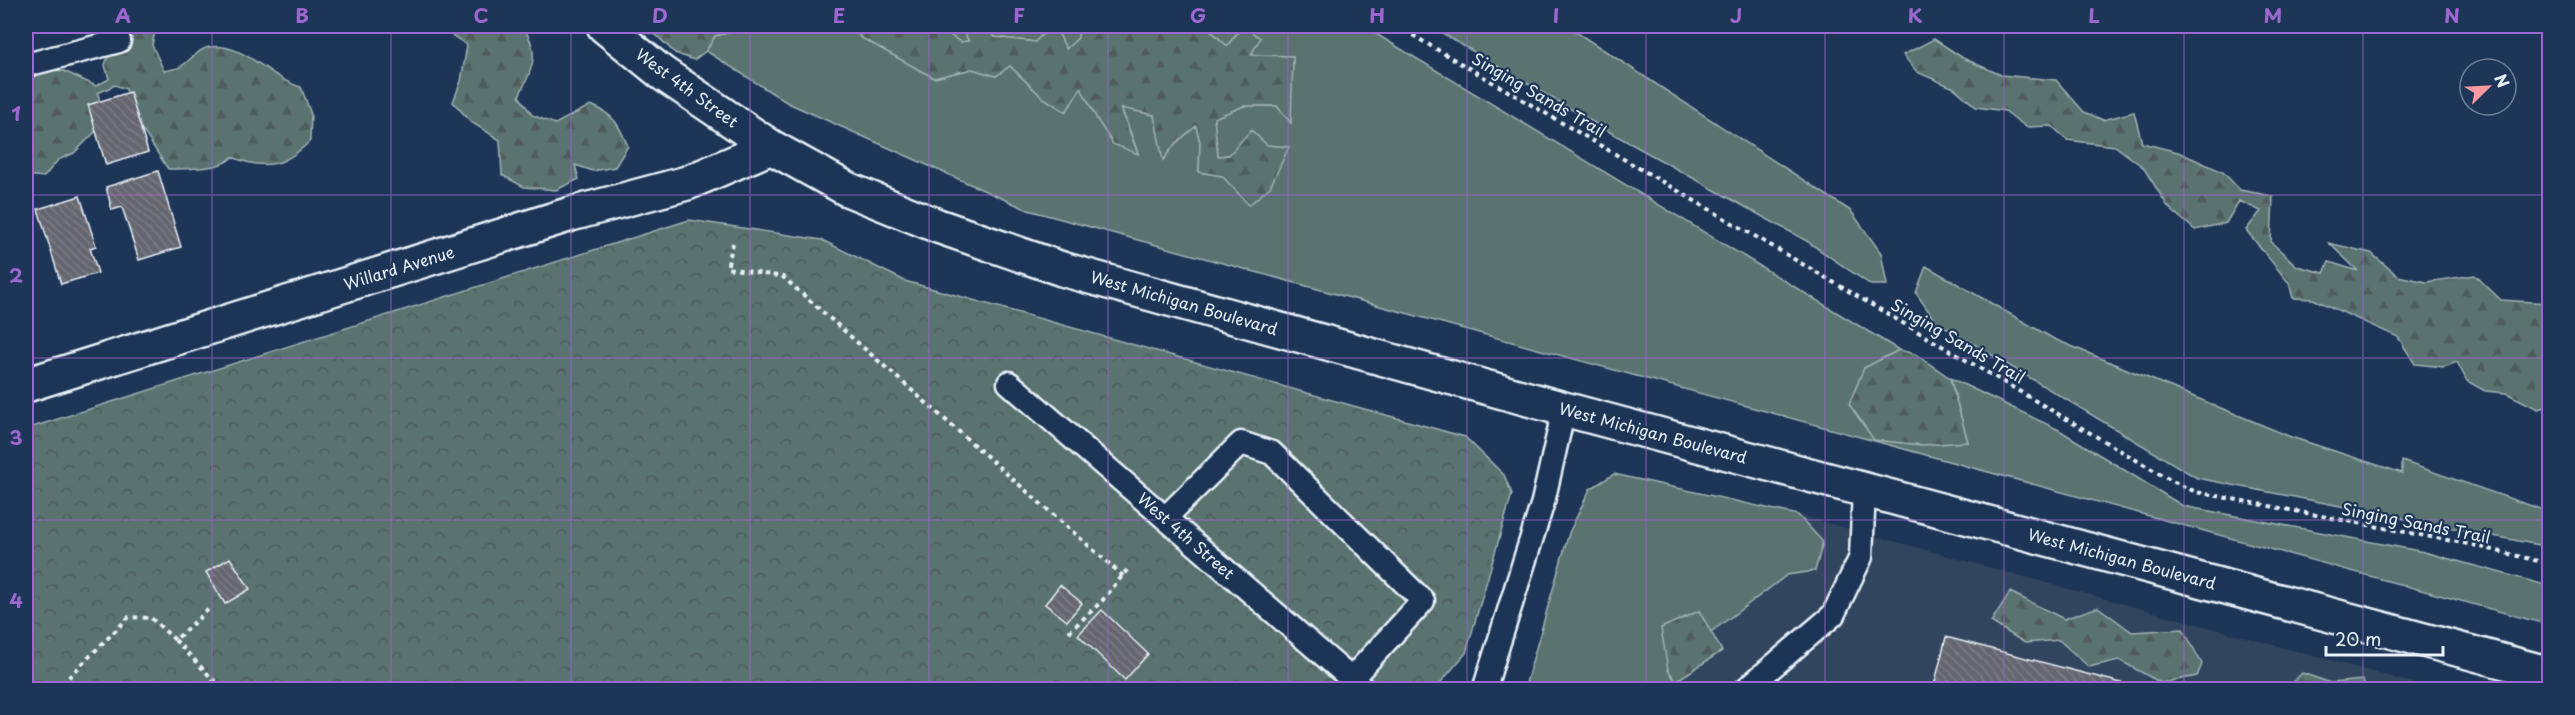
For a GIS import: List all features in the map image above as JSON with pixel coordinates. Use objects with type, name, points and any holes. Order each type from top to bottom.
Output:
[{"type":"main road","name":"West 4th Street","points":[[604,26],[662,72],[771,147]]},
{"type":"main road","name":"Willard Avenue","points":[[26,385],[559,217],[687,183],[771,147]]},
{"type":"main road","name":"West Michigan Boulevard","points":[[771,147],[847,189],[938,226],[1062,269],[1564,409],[2550,674]]},
{"type":"lane","points":[[26,65],[118,41]]},
{"type":"lane","name":"West 4th Street","points":[[1009,383],[1358,684]]},
{"type":"lane","points":[[1484,690],[1543,502],[1564,409]]},
{"type":"lane","points":[[1165,518],[1241,443],[1272,453],[1423,601],[1358,684]]},
{"type":"lane","points":[[1745,690],[1833,615],[1861,557],[1864,490]]},
{"type":"path","name":"Singing Sands Trail","points":[[1397,26],[2180,485],[2222,499],[2473,545],[2550,564]]},
{"type":"path","points":[[733,243],[727,268],[783,277],[1123,576]]},
{"type":"path","points":[[1069,632],[1102,601],[1127,570]]},
{"type":"path","points":[[175,640],[211,607]]},
{"type":"path","points":[[56,690],[129,617],[151,618],[223,690]]},
{"type":"path","points":[[274,690],[281,683]]},
{"type":"shaded area","points":[[1798,515],[2435,689],[1662,690],[1722,651],[1711,632],[1787,575],[1815,571],[1823,542]]},
{"type":"green space","points":[[114,26],[194,26],[179,32],[155,31],[152,45],[164,71],[178,68],[205,48],[222,47],[246,55],[278,77],[301,87],[311,114],[310,141],[292,156],[274,164],[255,164],[232,157],[212,167],[168,169],[136,120],[126,89],[115,85],[98,93],[104,123],[74,153],[58,160],[44,177],[26,175],[26,83],[42,69],[64,71],[96,86],[109,79],[105,65],[109,54],[129,47],[125,31]]},
{"type":"green space","points":[[438,26],[522,26],[532,44],[533,61],[519,96],[532,115],[555,124],[591,105],[605,112],[618,126],[628,146],[615,167],[593,171],[575,165],[579,179],[556,190],[524,187],[502,175],[500,140],[471,122],[453,102],[461,81],[467,45]]},
{"type":"green space","points":[[631,26],[730,26],[731,32],[715,36],[706,51],[694,60],[675,53],[656,35],[629,28]]},
{"type":"green space","points":[[730,26],[853,26],[860,37],[934,78],[972,69],[996,76],[1010,66],[1042,97],[1066,112],[1081,87],[1098,121],[1138,153],[1121,107],[1154,115],[1176,143],[1196,126],[1200,142],[1199,172],[1229,155],[1218,156],[1213,118],[1244,106],[1277,106],[1290,122],[1293,56],[1250,55],[1260,38],[1243,26],[1363,26],[1899,350],[1864,368],[1968,442],[1950,378],[2059,430],[2183,506],[2424,552],[2549,586],[2549,625],[1028,210],[788,103],[706,51],[715,36],[731,32]]},
{"type":"green space","points":[[853,26],[945,26],[947,33],[960,42],[969,41],[960,26],[984,26],[994,37],[1035,42],[1051,26],[1055,26],[1066,49],[1078,38],[1079,26],[1108,26],[1109,28],[1112,26],[1169,26],[1193,30],[1195,26],[1215,26],[1211,31],[1227,46],[1243,26],[1260,38],[1251,55],[1293,56],[1291,123],[1277,106],[1244,106],[1214,118],[1218,156],[1229,155],[1251,130],[1267,145],[1289,147],[1270,187],[1249,205],[1222,176],[1199,172],[1200,142],[1196,126],[1176,143],[1163,160],[1154,115],[1121,108],[1138,154],[1113,144],[1081,88],[1066,112],[1042,97],[1010,66],[996,76],[972,69],[934,78],[860,37]]},
{"type":"green space","points":[[945,26],[960,26],[969,41],[960,42],[947,33]]},
{"type":"green space","points":[[984,26],[1051,26],[1035,42],[994,37]]},
{"type":"green space","points":[[1055,26],[1079,26],[1078,38],[1066,49]]},
{"type":"green space","points":[[1215,26],[1242,26],[1227,46],[1211,31]]},
{"type":"green space","points":[[1430,26],[1567,26],[1851,211],[1881,253],[1887,285],[1871,285],[1805,240],[1608,131]]},
{"type":"green space","points":[[1934,39],[1963,58],[2001,75],[2056,80],[2084,112],[2103,120],[2134,112],[2142,143],[2178,152],[2223,172],[2240,190],[2273,196],[2271,242],[2297,266],[2324,273],[2329,262],[2358,271],[2329,243],[2371,253],[2398,276],[2426,282],[2475,275],[2501,300],[2548,303],[2549,406],[2538,409],[2506,393],[2485,391],[2467,381],[2457,362],[2444,367],[2415,364],[2398,337],[2313,299],[2293,298],[2289,283],[2246,230],[2261,211],[2239,201],[2226,223],[2195,230],[2169,208],[2143,167],[2115,146],[2067,140],[2052,126],[2026,127],[2005,111],[1976,107],[1954,88],[1917,72],[1903,55]]},
{"type":"green space","points":[[689,220],[822,240],[905,281],[1465,437],[1504,475],[1512,494],[1466,653],[1435,689],[26,690],[26,429]]},
{"type":"green space","points":[[1926,266],[2054,339],[2291,437],[2402,473],[2402,461],[2549,512],[2549,547],[2197,478],[1935,321],[1916,293]]},
{"type":"green space","points":[[1899,350],[1915,354],[1950,378],[1968,442],[1922,445],[1874,440],[1849,404],[1864,368]]},
{"type":"green space","points":[[1614,474],[1798,515],[1823,542],[1815,571],[1787,575],[1711,632],[1699,611],[1668,670],[1676,681],[1662,689],[1524,690],[1569,533],[1590,489]]},
{"type":"green space","points":[[2010,592],[2064,619],[2098,607],[2132,632],[2183,629],[2202,664],[2197,676],[2161,683],[2119,660],[2089,667],[2059,640],[2025,643],[1991,622]]},
{"type":"green space","points":[[1699,611],[1722,651],[1676,681],[1668,670],[1661,628]]},
{"type":"green space","points":[[2302,673],[2331,683],[2363,680],[2366,689],[2286,689]]},
{"type":"building","points":[[130,92],[148,152],[106,165],[88,105]]},
{"type":"building","points":[[158,171],[181,247],[139,260],[122,207],[112,210],[106,187]]},
{"type":"building","points":[[80,196],[96,246],[90,248],[98,273],[61,284],[38,209]]},
{"type":"building","points":[[230,558],[250,589],[225,604],[206,572]]},
{"type":"building","points":[[1060,585],[1082,603],[1067,621],[1045,604]]},
{"type":"building","points":[[1102,610],[1148,654],[1125,680],[1078,635]]},
{"type":"building","points":[[1946,637],[2148,690],[1933,690]]}]
